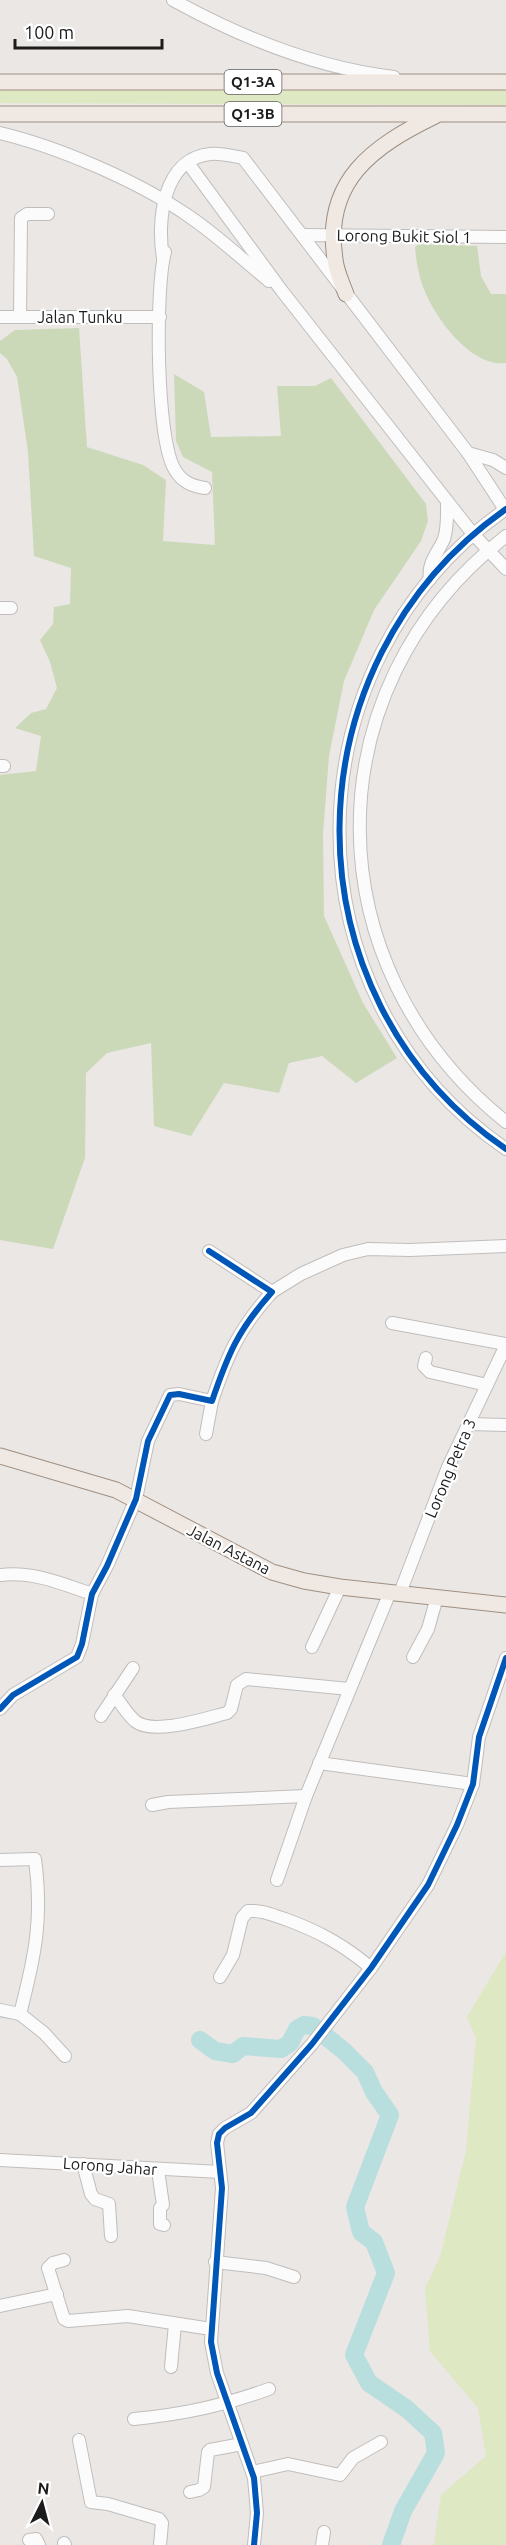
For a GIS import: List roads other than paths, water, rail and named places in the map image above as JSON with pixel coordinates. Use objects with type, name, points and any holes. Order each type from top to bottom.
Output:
[{"type":"main road","name":"Q1-3A","points":[[0,82],[506,82]]},
{"type":"main road","name":"Q1-3B","points":[[0,114],[506,114]]},
{"type":"main road","points":[[346,294],[335,260],[333,235],[336,211],[343,193],[363,162],[379,147],[398,134],[440,114]]},
{"type":"main road","name":"Jalan Astana","points":[[0,1456],[95,1483],[136,1499],[272,1572],[304,1581],[340,1587],[506,1605]]},
{"type":"street","points":[[173,0],[240,34],[341,68],[442,82]]},
{"type":"street","points":[[0,134],[58,152],[165,201],[192,218],[282,291]]},
{"type":"street","points":[[163,258],[162,217],[173,177],[188,163],[209,154],[243,158],[468,453],[506,510],[474,534],[430,579],[404,613],[382,650],[355,717],[348,744],[340,793],[339,843],[344,892],[355,941],[372,988],[389,1020],[422,1069],[451,1102],[476,1126],[506,1149]]},
{"type":"street","points":[[188,163],[282,291],[447,501],[506,569]]},
{"type":"street","points":[[143,190],[147,198],[157,205],[162,217]]},
{"type":"street","points":[[20,317],[21,218],[27,214],[48,214]]},
{"type":"street","points":[[192,218],[181,216],[171,219],[163,258],[160,317],[161,411],[167,450],[176,472],[193,486],[205,488]]},
{"type":"street","name":"Lorong Bukit Siol 1","points":[[302,235],[506,237]]},
{"type":"street","name":"Jalan Tunku","points":[[0,317],[160,317]]},
{"type":"street","points":[[468,453],[493,460],[506,468]]},
{"type":"street","points":[[430,579],[428,571],[431,562],[444,539],[447,501]]},
{"type":"street","points":[[506,536],[488,549],[452,586],[426,618],[395,671],[376,719],[367,754],[360,826],[362,871],[375,933],[402,1000],[421,1031],[448,1067],[485,1105],[506,1122]]},
{"type":"street","points":[[206,1434],[212,1401],[230,1350],[252,1314],[272,1292],[301,1274],[343,1255],[368,1250],[506,1245]]},
{"type":"street","points":[[208,1251],[272,1292]]},
{"type":"street","points":[[392,1323],[506,1345]]},
{"type":"street","name":"Lorong Petra 3","points":[[278,1880],[306,1796],[349,1689],[395,1592],[448,1467],[506,1345]]},
{"type":"street","points":[[426,1358],[424,1366],[430,1372],[487,1385]]},
{"type":"street","points":[[2,1703],[77,1658],[92,1594],[107,1566],[136,1499],[148,1441],[170,1395],[179,1394],[212,1401]]},
{"type":"street","points":[[469,1424],[506,1425]]},
{"type":"street","points":[[1,1575],[17,1573],[29,1575],[92,1594]]},
{"type":"street","points":[[312,1647],[340,1587]]},
{"type":"street","points":[[412,1657],[428,1629],[437,1597]]},
{"type":"street","points":[[254,2545],[257,2513],[252,2472],[217,2373],[211,2342],[222,2188],[217,2143],[219,2134],[225,2127],[251,2113],[312,2044],[371,1968],[428,1885],[457,1825],[473,1784],[479,1737],[506,1658]]},
{"type":"street","points":[[101,1716],[133,1668]]},
{"type":"street","points":[[114,1695],[137,1723],[152,1726],[179,1725],[228,1713],[237,1686],[246,1679],[349,1689]]},
{"type":"street","points":[[320,1763],[473,1784]]},
{"type":"street","points":[[152,1806],[168,1802],[306,1796]]},
{"type":"street","points":[[0,1860],[35,1859],[40,1894],[31,1974],[20,2014]]},
{"type":"street","points":[[220,1977],[233,1955],[242,1918],[248,1911],[260,1910],[314,1929],[349,1950],[371,1968]]},
{"type":"street","points":[[0,2010],[20,2014],[44,2033],[65,2056]]},
{"type":"street","name":"Lorong Jahar","points":[[0,2160],[220,2172]]},
{"type":"street","points":[[83,2164],[91,2194],[96,2199],[109,2204],[111,2236]]},
{"type":"street","points":[[158,2170],[163,2205],[159,2213],[160,2224],[164,2225]]},
{"type":"street","points":[[64,2260],[53,2263],[48,2268],[64,2319],[68,2321],[128,2316],[211,2329]]},
{"type":"street","points":[[215,2262],[266,2268],[294,2277]]},
{"type":"street","points":[[0,2306],[57,2294]]},
{"type":"street","points":[[171,2367],[175,2324]]},
{"type":"street","points":[[134,2419],[183,2414],[227,2404],[268,2389]]},
{"type":"street","points":[[79,2440],[91,2502],[108,2504],[159,2519],[162,2523],[159,2545]]},
{"type":"street","points":[[252,2472],[288,2464],[340,2475],[353,2458],[381,2442]]},
{"type":"street","points":[[190,2492],[204,2487],[210,2450],[242,2444]]},
{"type":"street","points":[[322,2545],[324,2532]]},
{"type":"waterway","points":[[200,2040],[215,2051],[233,2054],[243,2046],[281,2049],[290,2043],[297,2029],[304,2025],[313,2026],[344,2051],[365,2072],[374,2092],[390,2115],[355,2207],[361,2232],[374,2242],[386,2273],[354,2355],[369,2383],[407,2409],[433,2433],[436,2453],[403,2511],[391,2545]]}]
